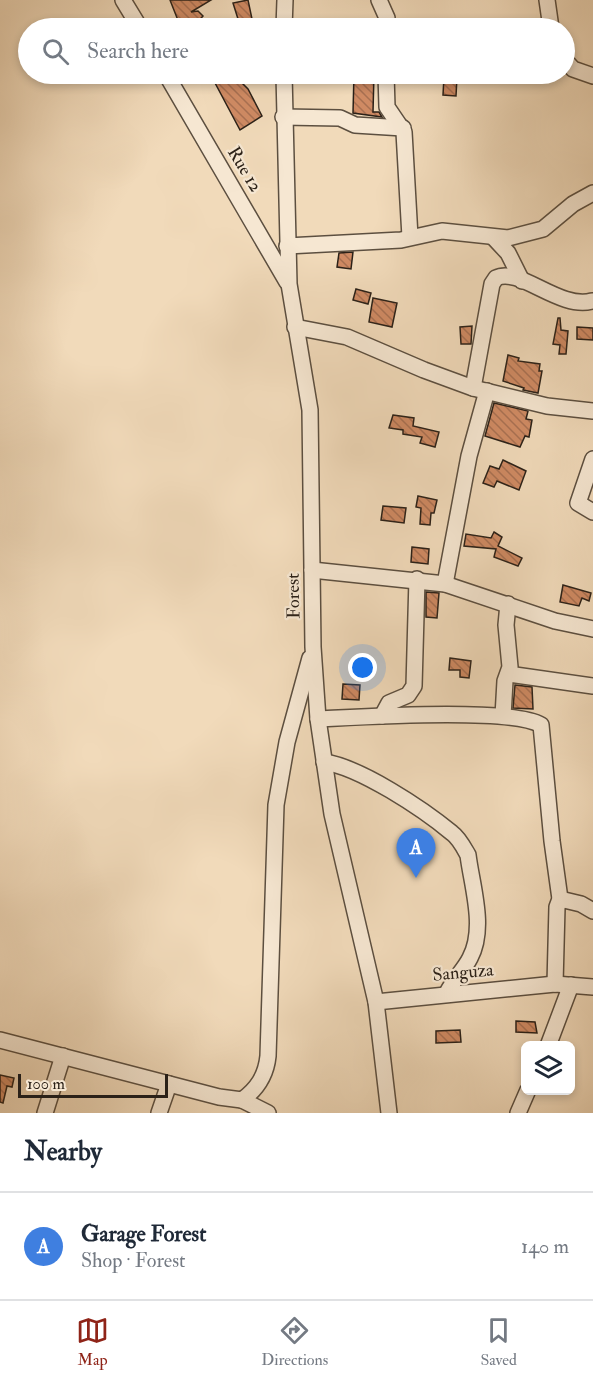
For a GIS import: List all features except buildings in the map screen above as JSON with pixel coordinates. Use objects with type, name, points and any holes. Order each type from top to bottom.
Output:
[{"type":"street","points":[[123,0],[134,18]]},
{"type":"street","points":[[284,18],[285,0]]},
{"type":"street","points":[[379,0],[387,18]]},
{"type":"street","points":[[547,0],[550,18]]},
{"type":"street","points":[[575,70],[593,76]]},
{"type":"street","name":"Rue 12","points":[[172,84],[289,284]]},
{"type":"street","name":"Forest","points":[[284,84],[289,284],[310,410],[313,647],[318,719],[332,814],[376,1002],[388,1113]]},
{"type":"street","points":[[386,84],[385,100],[403,128],[410,237]]},
{"type":"street","points":[[283,117],[340,118],[355,125],[403,128]]},
{"type":"street","points":[[287,246],[401,240],[455,231],[494,238],[508,238],[543,229],[573,204],[593,193]]},
{"type":"street","points":[[494,238],[508,253],[522,281]]},
{"type":"street","points":[[445,584],[480,390],[494,280],[503,275],[568,302],[592,301]]},
{"type":"street","points":[[295,327],[347,337],[424,370],[480,390],[547,406],[593,411]]},
{"type":"street","points":[[593,459],[578,501],[579,505],[593,512]]},
{"type":"street","points":[[312,570],[417,579],[445,584],[555,621],[593,629]]},
{"type":"street","points":[[382,716],[389,703],[408,695],[414,686],[417,579]]},
{"type":"street","points":[[503,716],[505,681],[508,674],[508,604]]},
{"type":"street","points":[[242,1100],[256,1088],[267,1064],[272,892],[279,780],[313,647]]},
{"type":"street","points":[[508,674],[593,686]]},
{"type":"street","points":[[318,719],[382,716],[503,716],[539,723],[542,727],[552,841],[560,899],[557,907],[555,984]]},
{"type":"street","points":[[324,762],[341,764],[354,770],[409,804],[454,834],[468,855],[477,941],[471,957],[457,973],[447,993]]},
{"type":"street","points":[[560,899],[581,904],[593,911]]},
{"type":"street","name":"Sanguza","points":[[376,1002],[447,993],[555,984],[593,987]]},
{"type":"street","points":[[550,1041],[571,985]]},
{"type":"street","points":[[0,1040],[219,1097],[242,1100],[268,1113]]},
{"type":"street","points":[[45,1113],[63,1056]]},
{"type":"street","points":[[159,1113],[169,1084]]},
{"type":"street","points":[[518,1113],[526,1095]]},
{"type":"place","name":"Garage Forest","points":[[416,878]]}]
